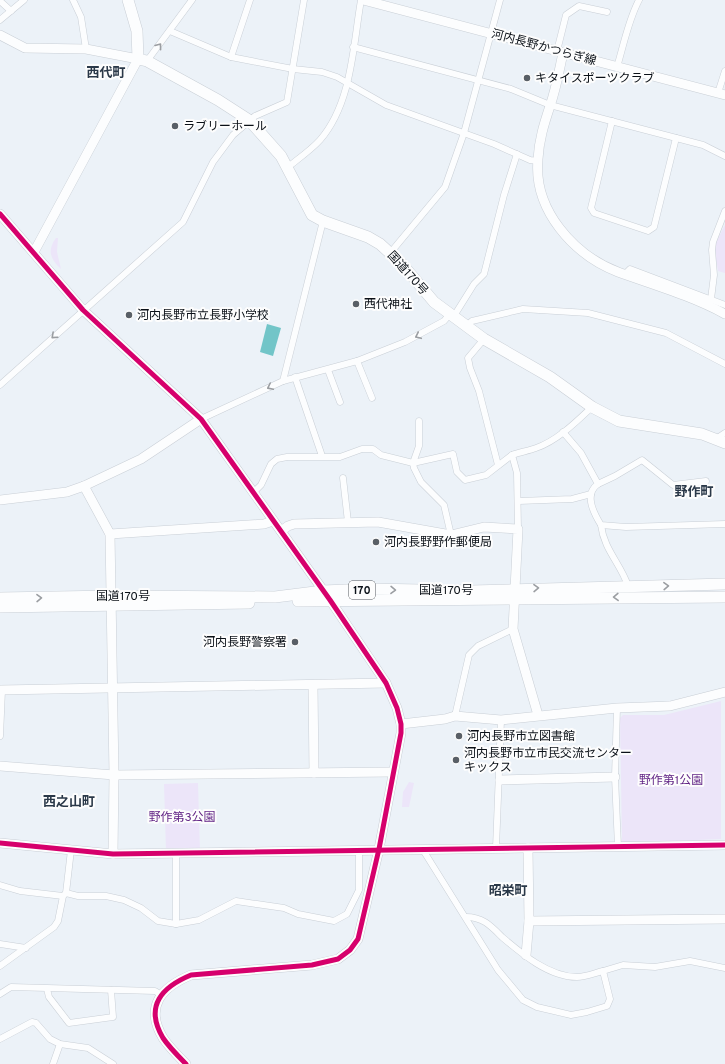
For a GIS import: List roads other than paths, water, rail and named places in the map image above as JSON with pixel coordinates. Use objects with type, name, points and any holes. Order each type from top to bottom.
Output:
[{"type":"highway","points":[[128,0],[137,31],[143,60]]},
{"type":"highway","name":"国道170号","points":[[143,60],[218,100],[248,120],[271,143],[288,167],[312,215],[322,221],[368,237],[391,252],[434,302],[484,339],[550,377],[592,407],[619,421],[702,434],[722,439]]},
{"type":"highway","name":"国道170号","points":[[0,598],[227,604],[327,596],[466,600],[515,593],[628,586],[650,587],[725,584]]},
{"type":"highway","name":"国道170号","points":[[515,593],[725,597]]},
{"type":"highway","name":"国道170号","points":[[0,607],[111,600]]},
{"type":"street","points":[[0,20],[24,0]]},
{"type":"street","points":[[73,0],[81,17],[86,49]]},
{"type":"street","points":[[34,252],[143,60],[170,31],[192,0]]},
{"type":"street","points":[[231,57],[250,0]]},
{"type":"street","points":[[0,384],[183,222],[213,162],[233,135],[248,120],[287,102],[304,0]]},
{"type":"street","points":[[288,167],[319,141],[328,131],[334,120],[347,83],[362,0]]},
{"type":"street","name":"河内長野かつらぎ線","points":[[362,0],[490,32],[721,94]]},
{"type":"street","points":[[391,252],[445,187],[464,133],[490,32],[500,0]]},
{"type":"street","points":[[617,67],[628,32],[630,16],[639,0]]},
{"type":"street","points":[[0,1],[11,11]]},
{"type":"street","points":[[608,12],[579,6],[566,15],[550,105],[541,136],[537,160],[541,189],[554,222],[572,243],[592,259],[625,274],[699,302],[725,314]]},
{"type":"street","points":[[170,31],[231,57],[293,69],[322,72],[347,83],[386,105],[464,133],[530,160],[537,160]]},
{"type":"street","points":[[0,35],[25,48],[86,49],[143,60]]},
{"type":"street","points":[[353,47],[511,89],[550,105],[703,145],[725,156]]},
{"type":"street","points":[[721,94],[725,71]]},
{"type":"street","points":[[612,122],[590,208],[594,213],[648,231],[654,227],[676,138]]},
{"type":"street","points":[[0,500],[67,492],[84,486],[142,458],[201,419],[283,381],[357,361],[424,333],[444,321],[452,315],[474,284],[484,274],[504,195],[517,154]]},
{"type":"street","points":[[711,299],[714,275],[712,250],[713,242],[724,221],[725,211]]},
{"type":"street","points":[[0,214],[83,310],[201,419],[327,596],[386,683],[397,708],[401,724],[400,742],[393,772],[380,849],[358,939],[350,950],[338,959],[312,965],[191,975],[174,982],[160,994],[156,1009],[157,1024],[163,1038],[186,1064]]},
{"type":"street","points":[[283,381],[322,221]]},
{"type":"street","points":[[625,274],[630,269],[725,305]]},
{"type":"street","points":[[466,326],[472,321],[522,309],[588,313],[666,333],[725,364]]},
{"type":"street","points":[[484,339],[468,358],[470,368],[479,391],[498,465]]},
{"type":"street","points":[[357,361],[372,398]]},
{"type":"street","points":[[328,370],[340,402]]},
{"type":"street","points":[[295,377],[322,456]]},
{"type":"street","points":[[254,492],[261,485],[272,464],[277,459],[322,456],[340,457],[362,449],[373,449],[381,455],[413,463],[453,454],[457,472],[465,480],[486,475],[512,455],[537,448],[563,432],[592,407]]},
{"type":"street","points":[[419,421],[419,446],[413,463],[414,468],[421,482],[444,505],[451,535]]},
{"type":"street","points":[[563,432],[581,453],[598,484]]},
{"type":"street","points":[[512,455],[517,473],[519,501],[513,629],[538,716]]},
{"type":"street","points":[[628,586],[606,547],[601,525],[591,505],[591,494],[593,488],[642,460],[673,485],[706,481]]},
{"type":"street","points":[[344,478],[348,522]]},
{"type":"street","points":[[84,486],[110,534],[114,775],[113,854]]},
{"type":"street","points":[[519,501],[572,499],[591,494]]},
{"type":"street","points":[[110,534],[264,524],[273,521]]},
{"type":"street","points":[[280,531],[294,524],[348,522],[378,522],[451,535],[484,527],[518,528]]},
{"type":"street","points":[[601,525],[626,527],[725,524]]},
{"type":"street","points":[[454,716],[469,655],[478,646],[513,629]]},
{"type":"street","points":[[0,736],[1,690],[386,683]]},
{"type":"street","points":[[313,685],[314,773]]},
{"type":"street","points":[[401,724],[445,719],[454,716],[501,720],[617,708],[670,706],[725,692]]},
{"type":"street","points":[[617,708],[615,777],[618,847]]},
{"type":"street","points":[[496,848],[500,780],[501,720]]},
{"type":"street","points":[[0,766],[114,775],[393,772]]},
{"type":"street","points":[[500,780],[615,777]]},
{"type":"street","points":[[0,843],[113,854],[725,845]]},
{"type":"street","points":[[526,955],[529,921],[528,848]]},
{"type":"street","points":[[0,966],[54,927],[58,921],[65,895],[71,850]]},
{"type":"street","points":[[0,885],[20,891],[78,896],[106,896],[124,900],[141,908],[158,921],[176,924],[199,920],[236,901],[284,908],[298,914],[334,921],[347,914],[359,890],[359,850]]},
{"type":"street","points":[[423,850],[498,970],[523,1000],[537,1007],[571,1014],[587,1012],[607,1006],[610,999],[603,971]]},
{"type":"street","points":[[176,853],[176,924]]},
{"type":"street","points":[[466,918],[476,917],[492,926],[526,955],[553,972],[565,976],[577,977],[623,965],[655,967],[690,961],[725,968]]},
{"type":"street","points":[[529,921],[725,919]]},
{"type":"street","points":[[0,944],[26,948]]},
{"type":"street","points":[[0,994],[11,987],[155,991],[160,994]]},
{"type":"street","points":[[47,989],[49,997],[69,1023],[112,1017],[111,990]]},
{"type":"street","points":[[0,1038],[32,1022],[36,1023],[50,1039],[60,1044],[88,1048],[113,1064]]},
{"type":"street","points":[[53,1064],[60,1044]]},
{"type":"water","points":[[267,324],[281,328],[273,356],[260,352]]},
{"type":"place","name":"キタイスポーツクラブ","points":[[527,78]]},
{"type":"place","name":"ラブリーホール","points":[[175,126]]},
{"type":"place","name":"西代神社","points":[[356,304]]},
{"type":"place","name":"河内長野市立長野小学校","points":[[129,315]]},
{"type":"place","name":"河内長野野作郵便局","points":[[376,542]]},
{"type":"place","name":"河内長野警察署","points":[[295,642]]},
{"type":"place","name":"河内長野市立図書館","points":[[459,736]]},
{"type":"place","name":"河内長野市立市民交流センター キックス","points":[[456,760]]},
{"type":"district","name":"西代町","points":[[106,72]]},
{"type":"district","name":"野作町","points":[[694,491]]},
{"type":"district","name":"西之山町","points":[[69,801]]},
{"type":"district","name":"昭栄町","points":[[508,890]]},
{"type":"park label","name":"野作第1公園","points":[[671,780]]},
{"type":"park label","name":"野作第3公園","points":[[182,817]]}]
